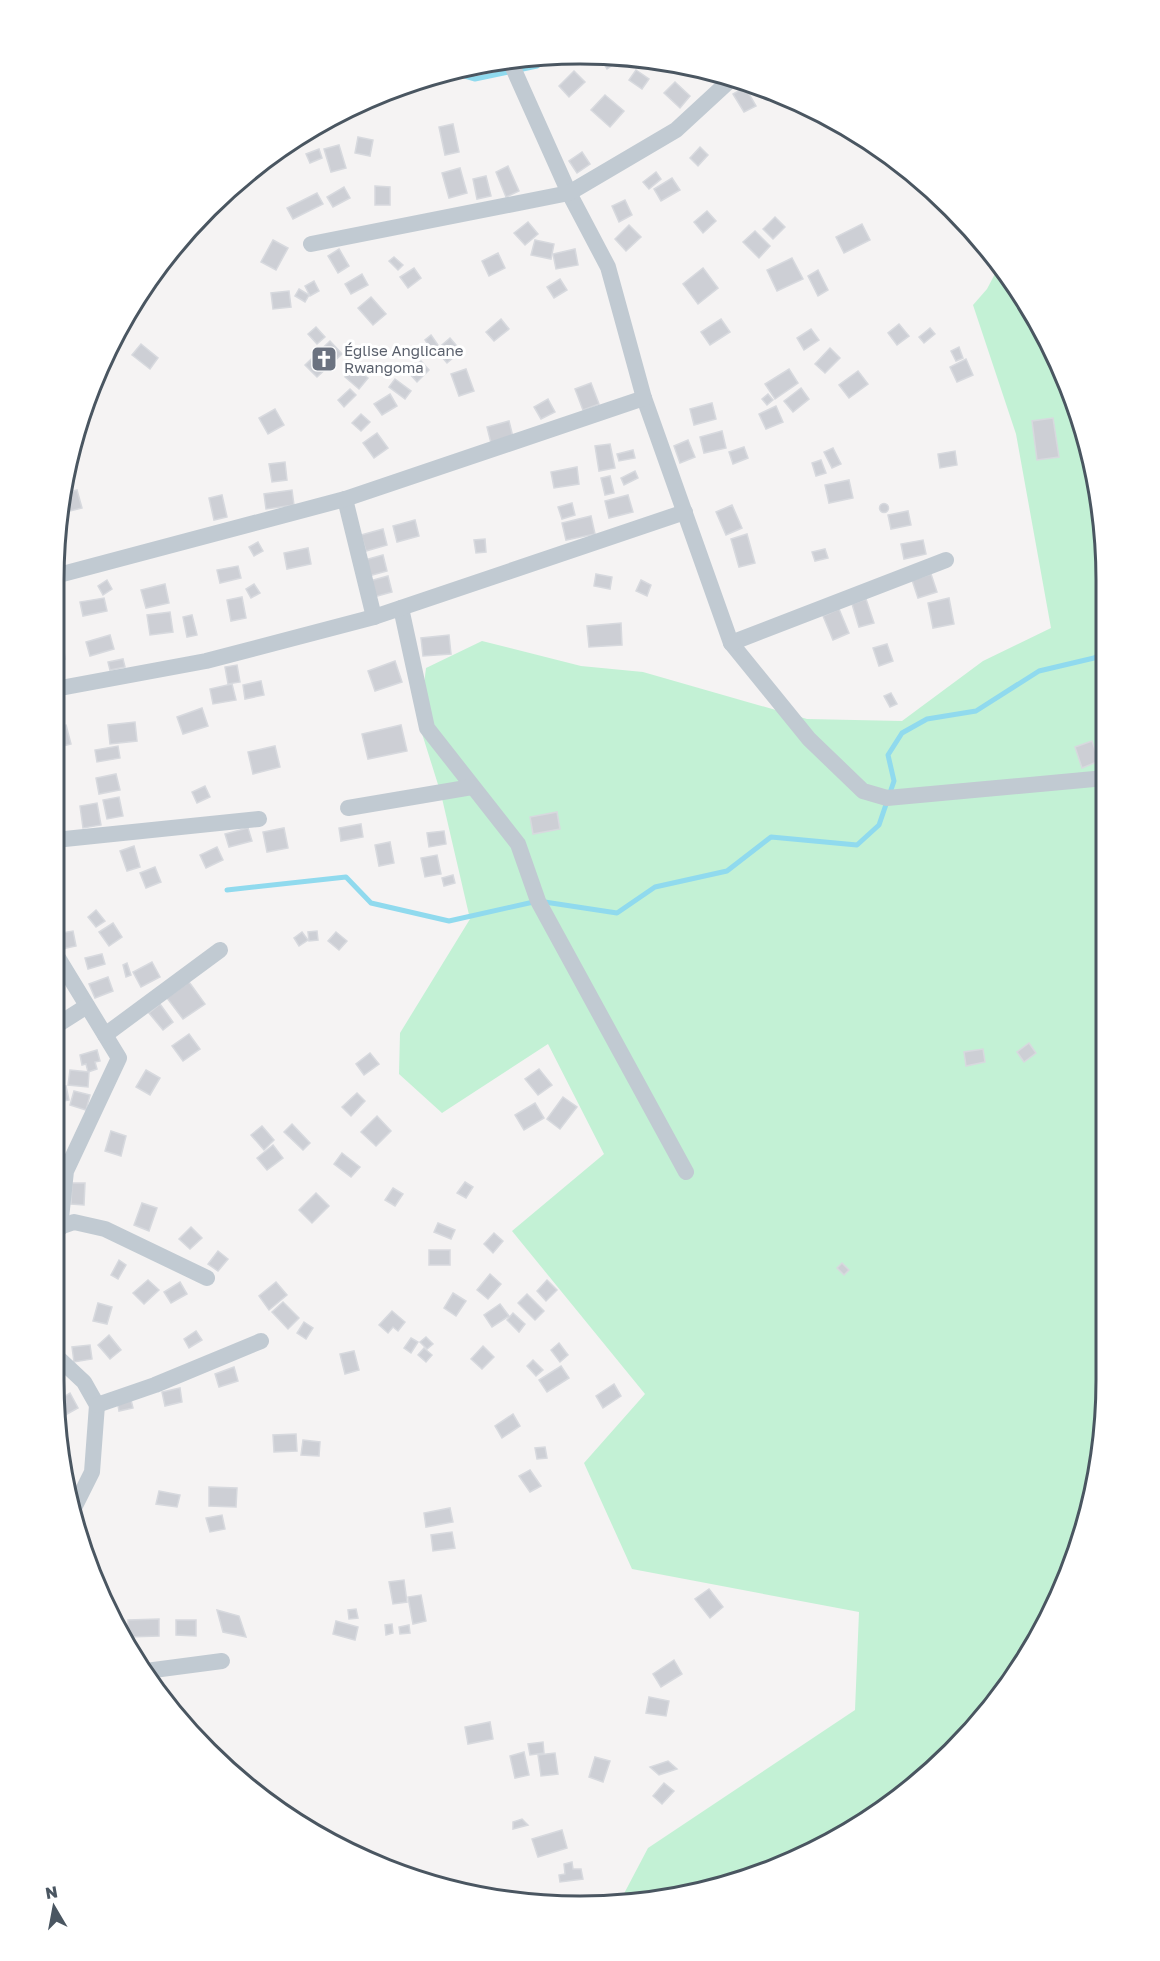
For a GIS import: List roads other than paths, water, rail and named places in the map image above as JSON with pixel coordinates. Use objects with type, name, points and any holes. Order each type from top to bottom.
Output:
[{"type":"street","points":[[514,69],[569,193],[608,267],[644,398],[730,643],[809,739],[863,790],[887,798],[1096,779]]},
{"type":"street","points":[[311,244],[569,193],[676,130],[724,85]]},
{"type":"street","points":[[64,574],[345,499],[644,398]]},
{"type":"street","points":[[345,499],[374,617]]},
{"type":"street","points":[[64,687],[206,662],[374,617],[685,512]]},
{"type":"street","points":[[730,643],[946,560]]},
{"type":"street","points":[[401,608],[427,728],[518,844],[538,901],[686,1172]]},
{"type":"street","points":[[348,808],[472,787]]},
{"type":"street","points":[[64,839],[259,819]]},
{"type":"street","points":[[105,1035],[220,950]]},
{"type":"street","points":[[64,968],[119,1058],[66,1171],[64,1184]]},
{"type":"street","points":[[64,1021],[87,1006]]},
{"type":"street","points":[[64,1226],[74,1222],[105,1229],[207,1278]]},
{"type":"street","points":[[97,1405],[155,1385],[261,1341]]},
{"type":"street","points":[[64,1367],[84,1382],[97,1405],[92,1472],[78,1499]]},
{"type":"street","points":[[153,1670],[222,1661]]},
{"type":"waterway","points":[[468,77],[475,79],[530,67]]},
{"type":"waterway","points":[[227,890],[346,877],[371,903],[449,921],[538,901],[617,913],[655,887],[727,871],[771,837],[857,845],[879,825],[894,781],[888,755],[902,733],[927,719],[976,711],[1039,671],[1096,657]]},
{"type":"place","name":"Église Anglicane Rwangoma","points":[[324,359]]}]
